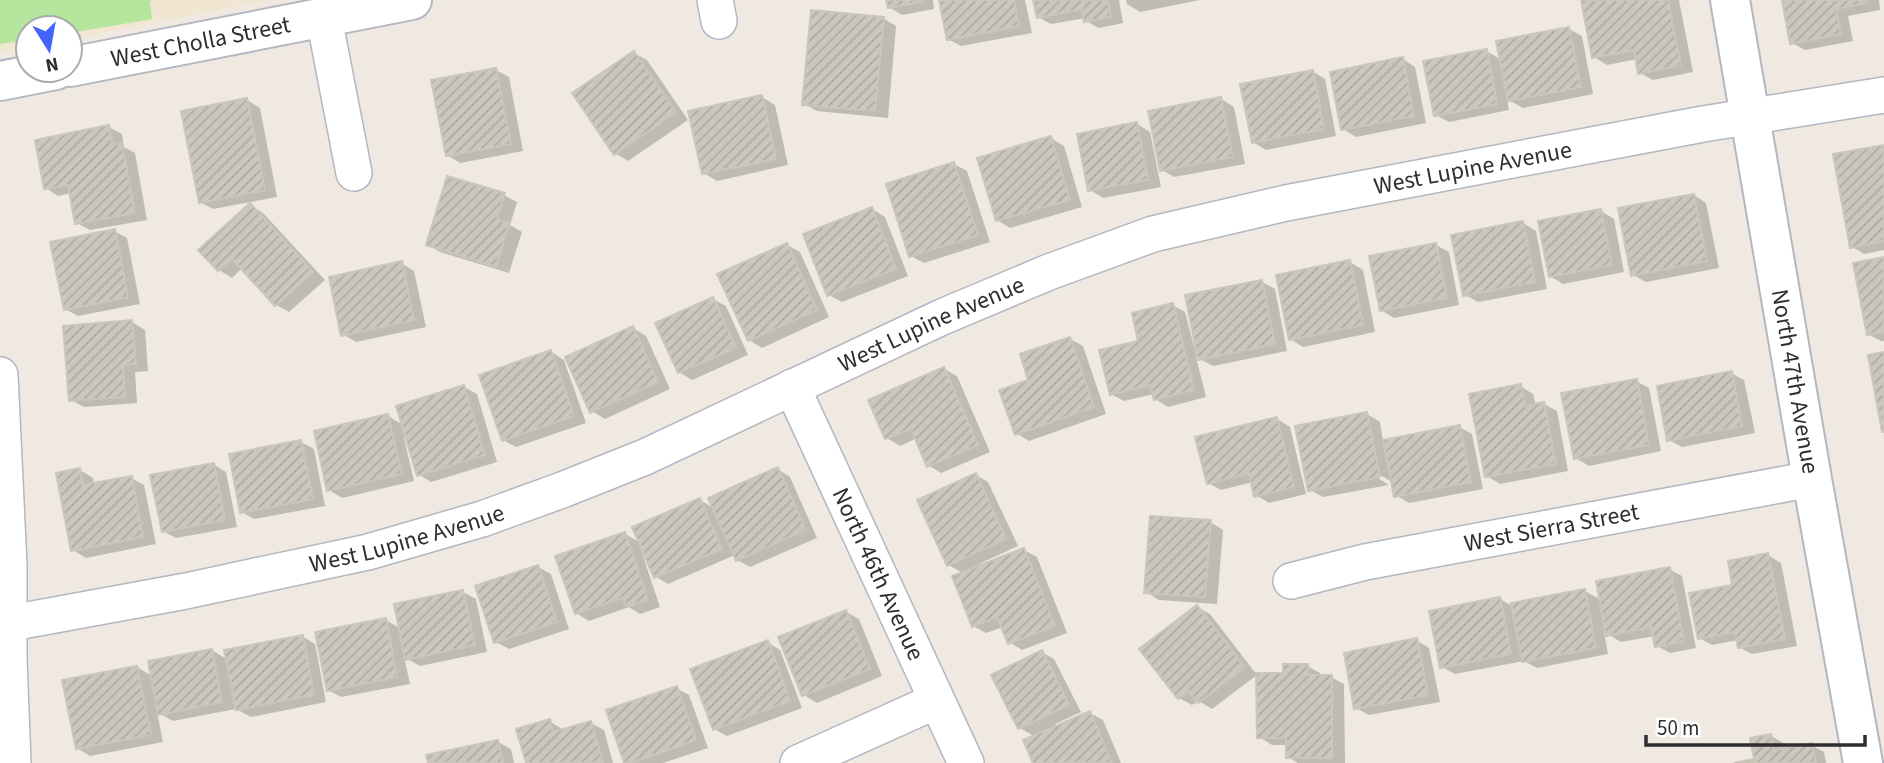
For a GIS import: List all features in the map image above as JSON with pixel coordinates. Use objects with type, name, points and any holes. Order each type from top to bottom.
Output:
[{"type":"street","name":"West Cholla Street","points":[[84,64],[412,0]]},
{"type":"street","name":"North 47th Avenue","points":[[1730,0],[1863,763]]},
{"type":"street","points":[[324,18],[354,173]]},
{"type":"street","name":"West Lupine Avenue","points":[[5,624],[186,591],[368,552],[482,519],[645,457],[942,317],[1049,272],[1153,234],[1286,203],[1750,116],[1884,95]]},
{"type":"street","points":[[0,375],[9,565],[5,624],[13,763]]},
{"type":"street","name":"North 46th Avenue","points":[[792,387],[966,763]]},
{"type":"street","name":"West Sierra Street","points":[[1291,581],[1365,562],[1812,479]]},
{"type":"street","points":[[798,763],[936,701]]},
{"type":"shaded area","points":[[0,0],[271,0],[84,36],[84,14],[14,14],[14,50],[0,52]]},
{"type":"green space","points":[[0,0],[152,0],[152,19],[84,31],[84,14],[14,14],[14,42],[0,44]]},
{"type":"building","points":[[886,0],[922,0],[922,2],[888,8]]},
{"type":"building","points":[[939,0],[1014,0],[1019,26],[947,40]]},
{"type":"building","points":[[1033,0],[1108,0],[1111,17],[1084,22],[1082,9],[1037,18]]},
{"type":"building","points":[[1581,0],[1668,0],[1681,65],[1638,74],[1634,50],[1592,58]]},
{"type":"building","points":[[1782,0],[1868,0],[1868,3],[1836,9],[1841,34],[1790,44]]},
{"type":"building","points":[[811,10],[884,17],[875,111],[802,105]]},
{"type":"building","points":[[1569,27],[1581,87],[1508,101],[1496,41]]},
{"type":"building","points":[[1487,49],[1497,104],[1434,116],[1423,61]]},
{"type":"building","points":[[634,51],[676,112],[614,155],[572,93]]},
{"type":"building","points":[[1403,57],[1414,116],[1341,130],[1330,72]]},
{"type":"building","points":[[496,68],[511,144],[446,156],[431,80]]},
{"type":"building","points":[[1313,70],[1324,129],[1252,143],[1240,84]]},
{"type":"building","points":[[762,95],[776,159],[702,174],[688,111]]},
{"type":"building","points":[[1221,97],[1233,157],[1160,171],[1148,111]]},
{"type":"building","points":[[247,98],[265,190],[199,203],[181,111]]},
{"type":"building","points":[[1137,122],[1148,180],[1088,191],[1077,134]]},
{"type":"building","points":[[109,125],[113,145],[122,143],[135,213],[75,224],[68,185],[44,189],[35,140]]},
{"type":"building","points":[[1051,136],[1070,200],[996,221],[977,158]]},
{"type":"building","points":[[1884,145],[1884,241],[1850,248],[1833,154]]},
{"type":"building","points":[[954,162],[978,235],[909,257],[886,184]]},
{"type":"building","points":[[447,176],[505,193],[497,219],[509,223],[496,267],[426,245]]},
{"type":"building","points":[[1694,194],[1707,261],[1631,276],[1618,208]]},
{"type":"building","points":[[250,203],[313,272],[275,306],[232,259],[218,271],[198,250]]},
{"type":"building","points":[[872,207],[896,269],[827,296],[803,234]]},
{"type":"building","points":[[1601,209],[1612,265],[1549,277],[1538,221]]},
{"type":"building","points":[[1523,221],[1535,282],[1463,296],[1451,235]]},
{"type":"building","points":[[115,229],[128,297],[64,310],[50,242]]},
{"type":"building","points":[[787,243],[817,310],[748,341],[717,274]]},
{"type":"building","points":[[1436,243],[1447,298],[1380,311],[1369,256]]},
{"type":"building","points":[[1884,257],[1884,332],[1867,335],[1853,263]]},
{"type":"building","points":[[1350,260],[1363,325],[1289,340],[1276,275]]},
{"type":"building","points":[[402,261],[414,320],[341,336],[329,277]]},
{"type":"building","points":[[1262,280],[1275,344],[1198,360],[1185,295]]},
{"type":"building","points":[[713,297],[736,348],[678,373],[655,323]]},
{"type":"building","points":[[1173,303],[1194,390],[1154,400],[1150,385],[1110,395],[1099,350],[1138,341],[1132,313]]},
{"type":"building","points":[[132,320],[136,364],[123,365],[125,397],[69,401],[63,326]]},
{"type":"building","points":[[633,326],[658,382],[590,413],[565,357]]},
{"type":"building","points":[[1070,337],[1094,407],[1015,435],[999,390],[1028,380],[1020,354]]},
{"type":"building","points":[[551,350],[574,416],[502,441],[479,375]]},
{"type":"building","points":[[1884,352],[1884,432],[1882,432],[1868,355]]},
{"type":"building","points":[[944,367],[978,445],[927,467],[911,429],[885,439],[868,400]]},
{"type":"building","points":[[1732,371],[1742,426],[1667,441],[1657,386]]},
{"type":"building","points":[[1637,379],[1649,445],[1574,459],[1561,393]]},
{"type":"building","points":[[1521,384],[1525,406],[1544,402],[1556,464],[1485,477],[1469,394]]},
{"type":"building","points":[[464,385],[485,455],[417,476],[396,406]]},
{"type":"building","points":[[1367,412],[1380,477],[1308,491],[1295,426]]},
{"type":"building","points":[[388,414],[402,474],[327,491],[314,431]]},
{"type":"building","points":[[1277,417],[1294,487],[1254,497],[1249,473],[1207,484],[1195,437]]},
{"type":"building","points":[[1460,425],[1471,482],[1394,497],[1383,440]]},
{"type":"building","points":[[301,440],[313,499],[240,513],[229,454]]},
{"type":"building","points":[[214,463],[225,520],[162,532],[150,475]]},
{"type":"building","points":[[778,467],[806,530],[736,561],[708,498]]},
{"type":"building","points":[[80,468],[83,485],[132,476],[143,537],[71,551],[56,473]]},
{"type":"building","points":[[976,473],[1006,539],[947,566],[917,500]]},
{"type":"building","points":[[700,498],[722,549],[654,578],[632,527]]},
{"type":"building","points":[[1150,516],[1211,520],[1205,597],[1144,593]]},
{"type":"building","points":[[625,532],[648,600],[626,607],[623,598],[575,614],[555,556]]},
{"type":"building","points":[[1024,548],[1055,626],[1008,644],[997,617],[972,627],[952,576]]},
{"type":"building","points":[[1768,553],[1785,639],[1738,648],[1735,632],[1698,639],[1689,593],[1732,585],[1728,561]]},
{"type":"building","points":[[538,565],[557,622],[494,643],[475,586]]},
{"type":"building","points":[[1670,567],[1684,641],[1655,647],[1651,627],[1606,636],[1596,581]]},
{"type":"building","points":[[1585,589],[1596,648],[1522,662],[1511,603]]},
{"type":"building","points":[[463,590],[475,645],[405,660],[394,604]]},
{"type":"building","points":[[1500,597],[1511,654],[1440,668],[1429,611]]},
{"type":"building","points":[[1197,605],[1245,667],[1198,703],[1188,691],[1178,699],[1139,649]]},
{"type":"building","points":[[846,610],[870,669],[802,696],[778,637]]},
{"type":"building","points":[[386,618],[397,677],[327,691],[315,632]]},
{"type":"building","points":[[303,635],[314,695],[236,710],[224,650]]},
{"type":"building","points":[[1417,638],[1428,695],[1354,709],[1344,653]]},
{"type":"building","points":[[768,640],[790,701],[713,730],[690,669]]},
{"type":"building","points":[[212,649],[222,702],[158,715],[148,661]]},
{"type":"building","points":[[1042,650],[1069,705],[1018,729],[991,675]]},
{"type":"building","points":[[1283,664],[1308,664],[1308,675],[1332,675],[1332,758],[1286,758],[1286,738],[1257,738],[1256,673],[1283,673]]},
{"type":"building","points":[[137,666],[151,735],[76,749],[62,680]]},
{"type":"building","points":[[677,686],[696,740],[631,763],[624,763],[606,710]]},
{"type":"building","points":[[1090,711],[1112,763],[1033,763],[1023,740]]},
{"type":"building","points":[[550,719],[553,732],[591,721],[603,763],[526,763],[516,729]]},
{"type":"building","points":[[1771,734],[1774,750],[1812,743],[1816,763],[1734,763],[1754,759],[1750,738]]},
{"type":"building","points":[[498,740],[503,763],[428,763],[426,755]]}]
